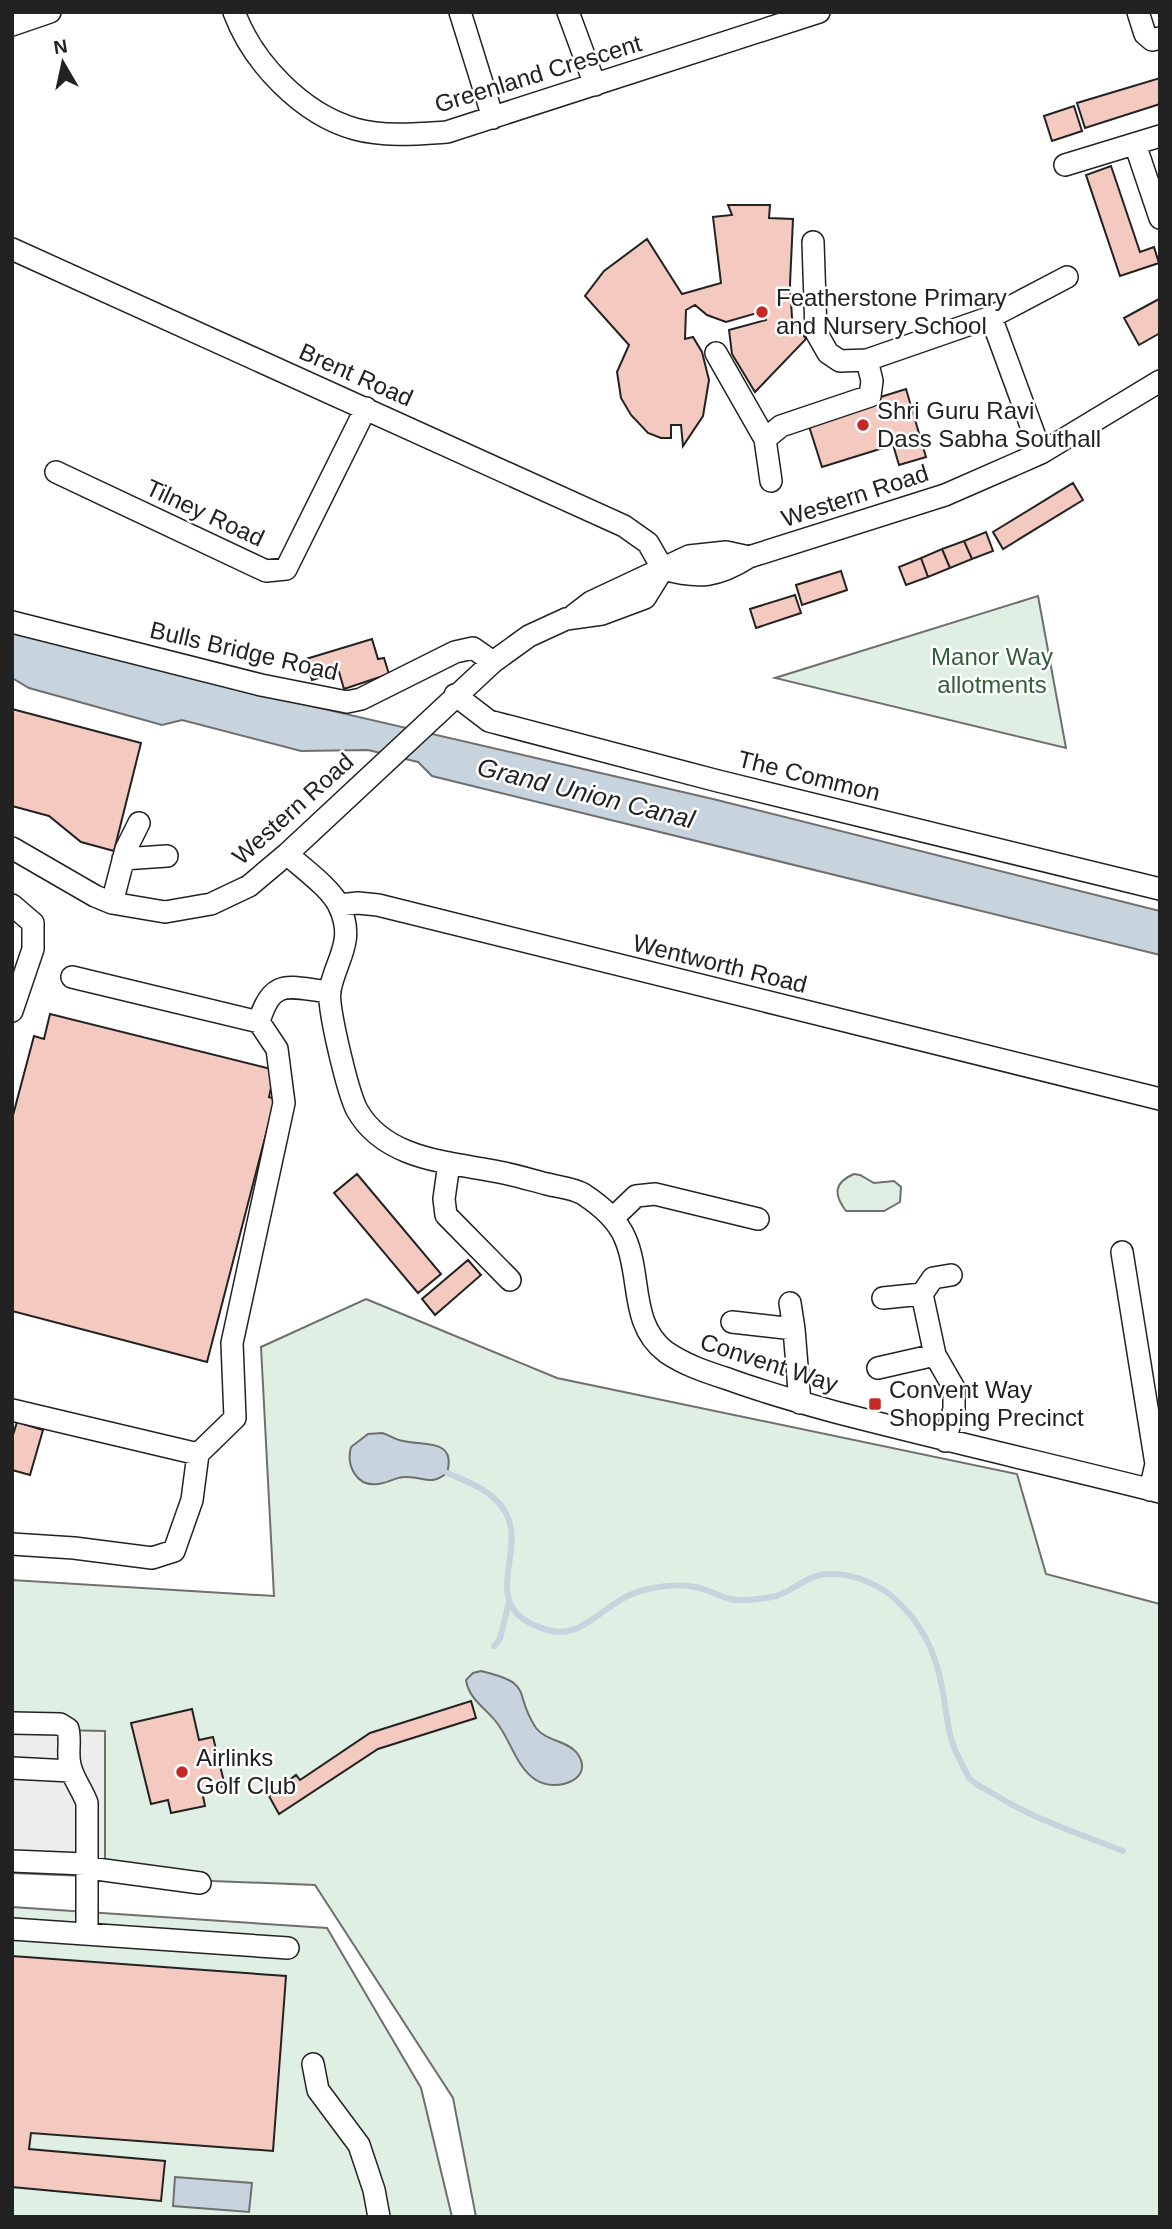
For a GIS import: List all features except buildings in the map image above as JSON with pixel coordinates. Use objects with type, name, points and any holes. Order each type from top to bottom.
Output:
[{"type":"street","name":"Greenland Crescent","points":[[234,12],[276,81],[314,111],[355,129],[400,135],[447,132],[819,12]]},
{"type":"street","points":[[460,12],[493,118]]},
{"type":"street","points":[[568,12],[595,85]]},
{"type":"street","points":[[1138,12],[1145,34],[1152,40],[1160,38]]},
{"type":"street","points":[[12,25],[45,13]]},
{"type":"street","points":[[1065,165],[1160,136]]},
{"type":"street","points":[[1135,144],[1160,218]]},
{"type":"street","points":[[813,242],[816,332],[828,353],[840,360],[867,360],[991,317],[1067,277]]},
{"type":"street","name":"Brent Road","points":[[12,249],[624,526],[648,543],[663,569]]},
{"type":"street","points":[[991,317],[1041,453]]},
{"type":"street","points":[[716,353],[765,439],[771,481]]},
{"type":"street","points":[[765,439],[781,426],[870,396],[872,381],[867,360]]},
{"type":"street","name":"Western Road","points":[[12,848],[95,896],[113,903],[165,912],[211,904],[249,886],[455,695],[493,662],[529,636],[573,616],[601,614],[645,598],[663,569],[689,576],[730,569],[749,557],[944,495],[1041,453],[1160,381]]},
{"type":"street","name":"Tilney Road","points":[[56,472],[267,571],[286,569],[366,408]]},
{"type":"street","name":"Bulls Bridge Road","points":[[12,622],[261,685],[346,702],[362,699],[455,652],[473,648],[493,662]]},
{"type":"street","name":"The Common","points":[[455,695],[489,722],[1160,889]]},
{"type":"street","points":[[113,903],[126,849],[139,823]]},
{"type":"street","points":[[286,854],[339,905]]},
{"type":"street","points":[[123,859],[167,856]]},
{"type":"street","points":[[12,905],[33,923],[33,949],[12,1011]]},
{"type":"street","name":"Convent Way","points":[[339,905],[344,924],[345,948],[330,992],[343,1069],[357,1109],[376,1135],[405,1152],[502,1172],[580,1192],[613,1218],[625,1238],[632,1260],[638,1309],[648,1330],[663,1349],[686,1364],[800,1403],[1155,1491]]},
{"type":"street","name":"Wentworth Road","points":[[339,905],[378,905],[1160,1100]]},
{"type":"street","points":[[12,1544],[74,1548],[152,1558],[174,1551],[192,1500],[198,1454],[235,1418],[232,1343],[284,1103],[277,1049],[260,1023],[72,977]]},
{"type":"street","points":[[260,1023],[285,999],[291,988],[330,992]]},
{"type":"street","points":[[449,1163],[444,1199],[446,1215],[510,1280]]},
{"type":"street","points":[[613,1218],[636,1196],[655,1194],[758,1219]]},
{"type":"street","points":[[1122,1252],[1156,1464],[1155,1491]]},
{"type":"street","points":[[945,1441],[954,1409],[954,1388],[935,1355],[922,1294],[933,1278],[951,1275]]},
{"type":"street","points":[[883,1298],[922,1294]]},
{"type":"street","points":[[790,1303],[800,1403]]},
{"type":"street","points":[[732,1322],[794,1329]]},
{"type":"street","points":[[878,1368],[935,1355]]},
{"type":"street","points":[[12,1410],[198,1454]]},
{"type":"street","points":[[12,1723],[60,1724],[68,1729],[71,1771],[87,1802],[87,1934]]},
{"type":"street","points":[[12,1768],[71,1771]]},
{"type":"street","points":[[12,1861],[85,1864],[89,1868],[200,1883]]},
{"type":"street","points":[[12,1929],[288,1948]]},
{"type":"street","points":[[313,2064],[318,2090],[359,2145],[374,2190],[379,2217]]},
{"type":"green space","name":"Manor Way allotments","points":[[1038,596],[1066,748],[775,678]]},
{"type":"green space","points":[[854,1174],[874,1183],[894,1181],[901,1187],[900,1202],[884,1211],[846,1211],[839,1200],[839,1185]]},
{"type":"green space","points":[[366,1299],[557,1378],[1017,1474],[1046,1574],[1160,1604],[1160,2217],[476,2217],[453,2098],[315,1885],[12,1873],[12,1580],[274,1596],[261,1347]]},
{"type":"green space","points":[[12,1907],[327,1928],[421,2088],[452,2217],[12,2217]]},
{"type":"shaded area","points":[[12,1729],[105,1731],[105,1866],[12,1865]]},
{"type":"water","name":"Grand Union Canal","points":[[12,631],[229,687],[713,799],[1160,911],[1160,955],[432,776],[418,762],[368,750],[301,751],[182,720],[162,725],[29,688],[12,678]]},
{"type":"water","points":[[382,1433],[400,1440],[443,1449],[449,1462],[447,1473],[431,1480],[405,1477],[378,1484],[364,1482],[354,1473],[350,1461],[351,1447],[368,1434]]},
{"type":"water","points":[[481,1671],[516,1685],[536,1728],[545,1736],[577,1753],[582,1762],[582,1770],[578,1776],[572,1781],[554,1785],[545,1784],[529,1775],[497,1723],[478,1703],[468,1687],[466,1680],[473,1673]]},
{"type":"water","points":[[175,2177],[252,2183],[249,2212],[173,2206]]},
{"type":"waterway","points":[[447,1473],[481,1489],[502,1507],[511,1531],[508,1596],[513,1609],[526,1621],[548,1630],[560,1632],[582,1626],[621,1599],[646,1589],[663,1586],[688,1586],[730,1599],[751,1600],[780,1595],[809,1579],[836,1574],[855,1577],[889,1593],[912,1617],[930,1648],[941,1681],[948,1727],[957,1754],[970,1779],[1027,1812],[1123,1851]]},
{"type":"waterway","points":[[494,1646],[500,1639],[509,1602]]},
{"type":"place","name":"Featherstone Primary and Nursery School","points":[[762,312]]},
{"type":"place","name":"Shri Guru Ravi Dass Sabha Southall","points":[[863,425]]},
{"type":"place","name":"Convent Way Shopping Precinct","points":[[875,1404]]},
{"type":"place","name":"Airlinks Golf Club","points":[[182,1772]]}]
